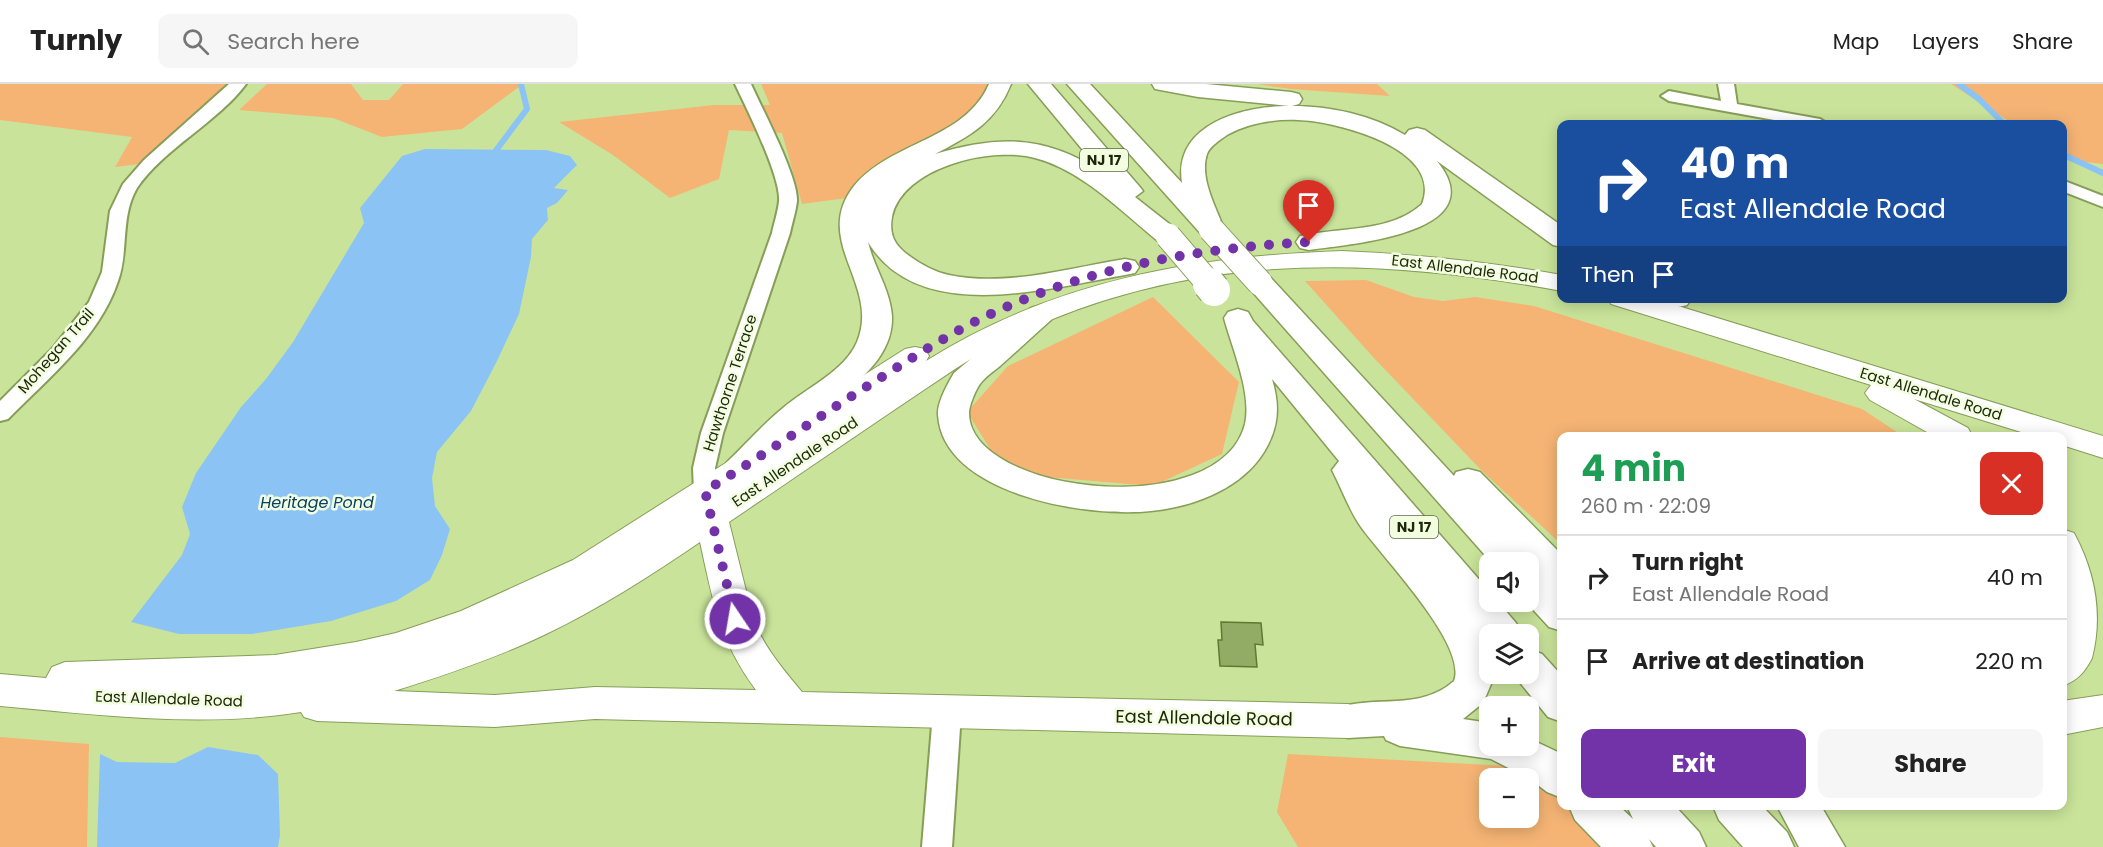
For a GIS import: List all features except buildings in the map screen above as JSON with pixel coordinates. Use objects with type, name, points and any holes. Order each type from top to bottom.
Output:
[{"type":"highway","points":[[740,470],[793,416],[858,364],[872,342],[879,321],[878,301],[856,248],[851,227],[855,207],[860,197],[885,171],[960,130],[980,115],[994,99],[1000,84]]},
{"type":"highway","name":"NJ 17","points":[[1039,84],[1325,420],[1495,624]]},
{"type":"highway","name":"NJ 17","points":[[1078,84],[1503,552]]},
{"type":"highway","points":[[1163,84],[1198,90],[1320,102],[1382,118],[1422,138],[1557,235]]},
{"type":"highway","points":[[1211,229],[1195,178],[1195,154],[1213,135],[1240,120],[1294,113],[1350,120],[1400,141],[1419,155],[1431,169],[1437,183],[1437,199],[1433,206],[1419,218],[1386,230],[1309,242]]},
{"type":"highway","points":[[1125,267],[993,286],[956,285],[923,276],[895,259],[880,240],[877,219],[887,196],[896,186],[922,167],[970,150],[1022,147],[1047,153],[1073,165],[1168,236]]},
{"type":"highway","points":[[1041,314],[965,380],[953,409],[953,419],[960,438],[976,458],[1014,480],[1076,497],[1127,501],[1194,490],[1229,470],[1251,446],[1263,423],[1262,397],[1238,318]]},
{"type":"highway","points":[[1341,374],[1455,467],[1557,573]]},
{"type":"highway","points":[[1325,420],[1372,517],[1455,620],[1470,649],[1475,669],[1472,685],[1466,694],[1456,703],[1442,710],[1427,714],[1348,721]]},
{"type":"highway","points":[[1539,592],[1557,611]]},
{"type":"highway","points":[[1539,678],[1557,699]]},
{"type":"highway","points":[[1348,721],[1479,739]]},
{"type":"highway","points":[[1524,756],[1545,766],[1557,775]]},
{"type":"highway","points":[[1594,810],[1631,847]]},
{"type":"highway","points":[[1652,810],[1684,847]]},
{"type":"highway","points":[[1738,810],[1772,847]]},
{"type":"highway","points":[[1800,810],[1823,847]]},
{"type":"main road","name":"East Allendale Road","points":[[0,681],[276,670],[381,651],[447,631],[538,595],[618,548],[709,504],[740,470],[903,363],[966,327],[996,312],[1063,285],[1125,267],[1232,247],[1309,242],[1423,246],[1488,254],[1557,267]]},
{"type":"main road","name":"East Allendale Road","points":[[254,702],[361,684],[410,671],[496,640],[573,603],[709,504],[954,357],[992,336],[1041,314],[1105,290],[1169,274],[1232,264],[1344,257],[1414,260],[1487,269],[1557,282]]},
{"type":"main road","name":"East Allendale Road","points":[[1637,303],[2054,432]]},
{"type":"main road","name":"East Allendale Road","points":[[1688,303],[2103,429]]},
{"type":"main road","points":[[1821,360],[1950,432]]},
{"type":"main road","name":"East Allendale Road","points":[[2067,436],[2103,447]]},
{"type":"main road","name":"Hawthorne Terrace","points":[[709,504],[735,619],[741,634],[758,666],[794,710]]},
{"type":"main road","points":[[2067,554],[2080,584],[2094,629],[2082,639],[2076,654],[2067,665]]},
{"type":"main road","name":"East Allendale Road","points":[[0,690],[143,701],[218,704],[254,702],[495,711],[595,703],[794,710],[1348,721]]},
{"type":"main road","points":[[2067,717],[2103,711]]},
{"type":"street","name":"Mohegan Trail","points":[[0,414],[75,335],[99,302],[115,265],[116,224],[119,207],[128,189],[155,159],[238,84]]},
{"type":"street","name":"Hawthorne Terrace","points":[[709,504],[704,468],[712,433],[781,233],[788,201],[787,188],[779,164],[743,84]]},
{"type":"street","points":[[1726,84],[1730,107]]},
{"type":"street","points":[[1669,96],[1799,120]]},
{"type":"street","points":[[2067,187],[2103,202]]},
{"type":"street","points":[[937,847],[947,713]]},
{"type":"shaded area","points":[[0,84],[243,84],[231,102],[139,164],[115,167],[132,137],[0,120]]},
{"type":"shaded area","points":[[267,84],[351,84],[363,100],[389,100],[403,84],[523,84],[462,129],[382,137],[333,118],[239,110]]},
{"type":"shaded area","points":[[761,84],[996,84],[1000,97],[862,196],[802,204],[782,133],[729,130],[719,179],[670,198],[613,155],[559,122],[714,105],[770,105]]},
{"type":"shaded area","points":[[1257,84],[1377,84],[1390,96],[1290,89]]},
{"type":"shaded area","points":[[1951,84],[2103,84],[2103,164],[2067,159],[2067,120],[2007,120]]},
{"type":"shaded area","points":[[1366,280],[1414,297],[1443,301],[1475,297],[1534,306],[1862,409],[1897,432],[1557,432],[1557,540],[1482,471],[1373,357],[1305,281]]},
{"type":"shaded area","points":[[1153,297],[1239,382],[1222,454],[1153,486],[1034,476],[992,452],[967,412],[1008,366]]},
{"type":"shaded area","points":[[0,737],[89,744],[87,847],[0,847]]},
{"type":"shaded area","points":[[1288,754],[1544,768],[1557,785],[1557,810],[1577,810],[1607,847],[1298,847],[1277,812]]},
{"type":"water","name":"Heritage Pond","points":[[425,149],[546,150],[570,156],[577,165],[554,188],[568,190],[557,203],[547,208],[548,220],[532,239],[531,257],[519,314],[496,363],[471,411],[437,452],[432,478],[435,506],[450,529],[442,555],[430,580],[396,601],[331,621],[252,634],[179,634],[131,622],[182,555],[190,534],[182,507],[196,473],[241,407],[266,379],[293,342],[364,223],[360,208],[402,156]]},
{"type":"water","points":[[208,747],[258,755],[278,774],[280,835],[278,847],[97,847],[100,754],[117,762],[175,763]]},
{"type":"waterway","points":[[491,157],[527,109],[521,84]]},
{"type":"waterway","points":[[1959,84],[1979,99],[2000,120]]},
{"type":"waterway","points":[[2067,156],[2103,173]]},
{"type":"route","points":[[735,619],[713,517],[705,491],[903,363],[996,312],[1063,285],[1125,267],[1232,247],[1309,242]]}]
